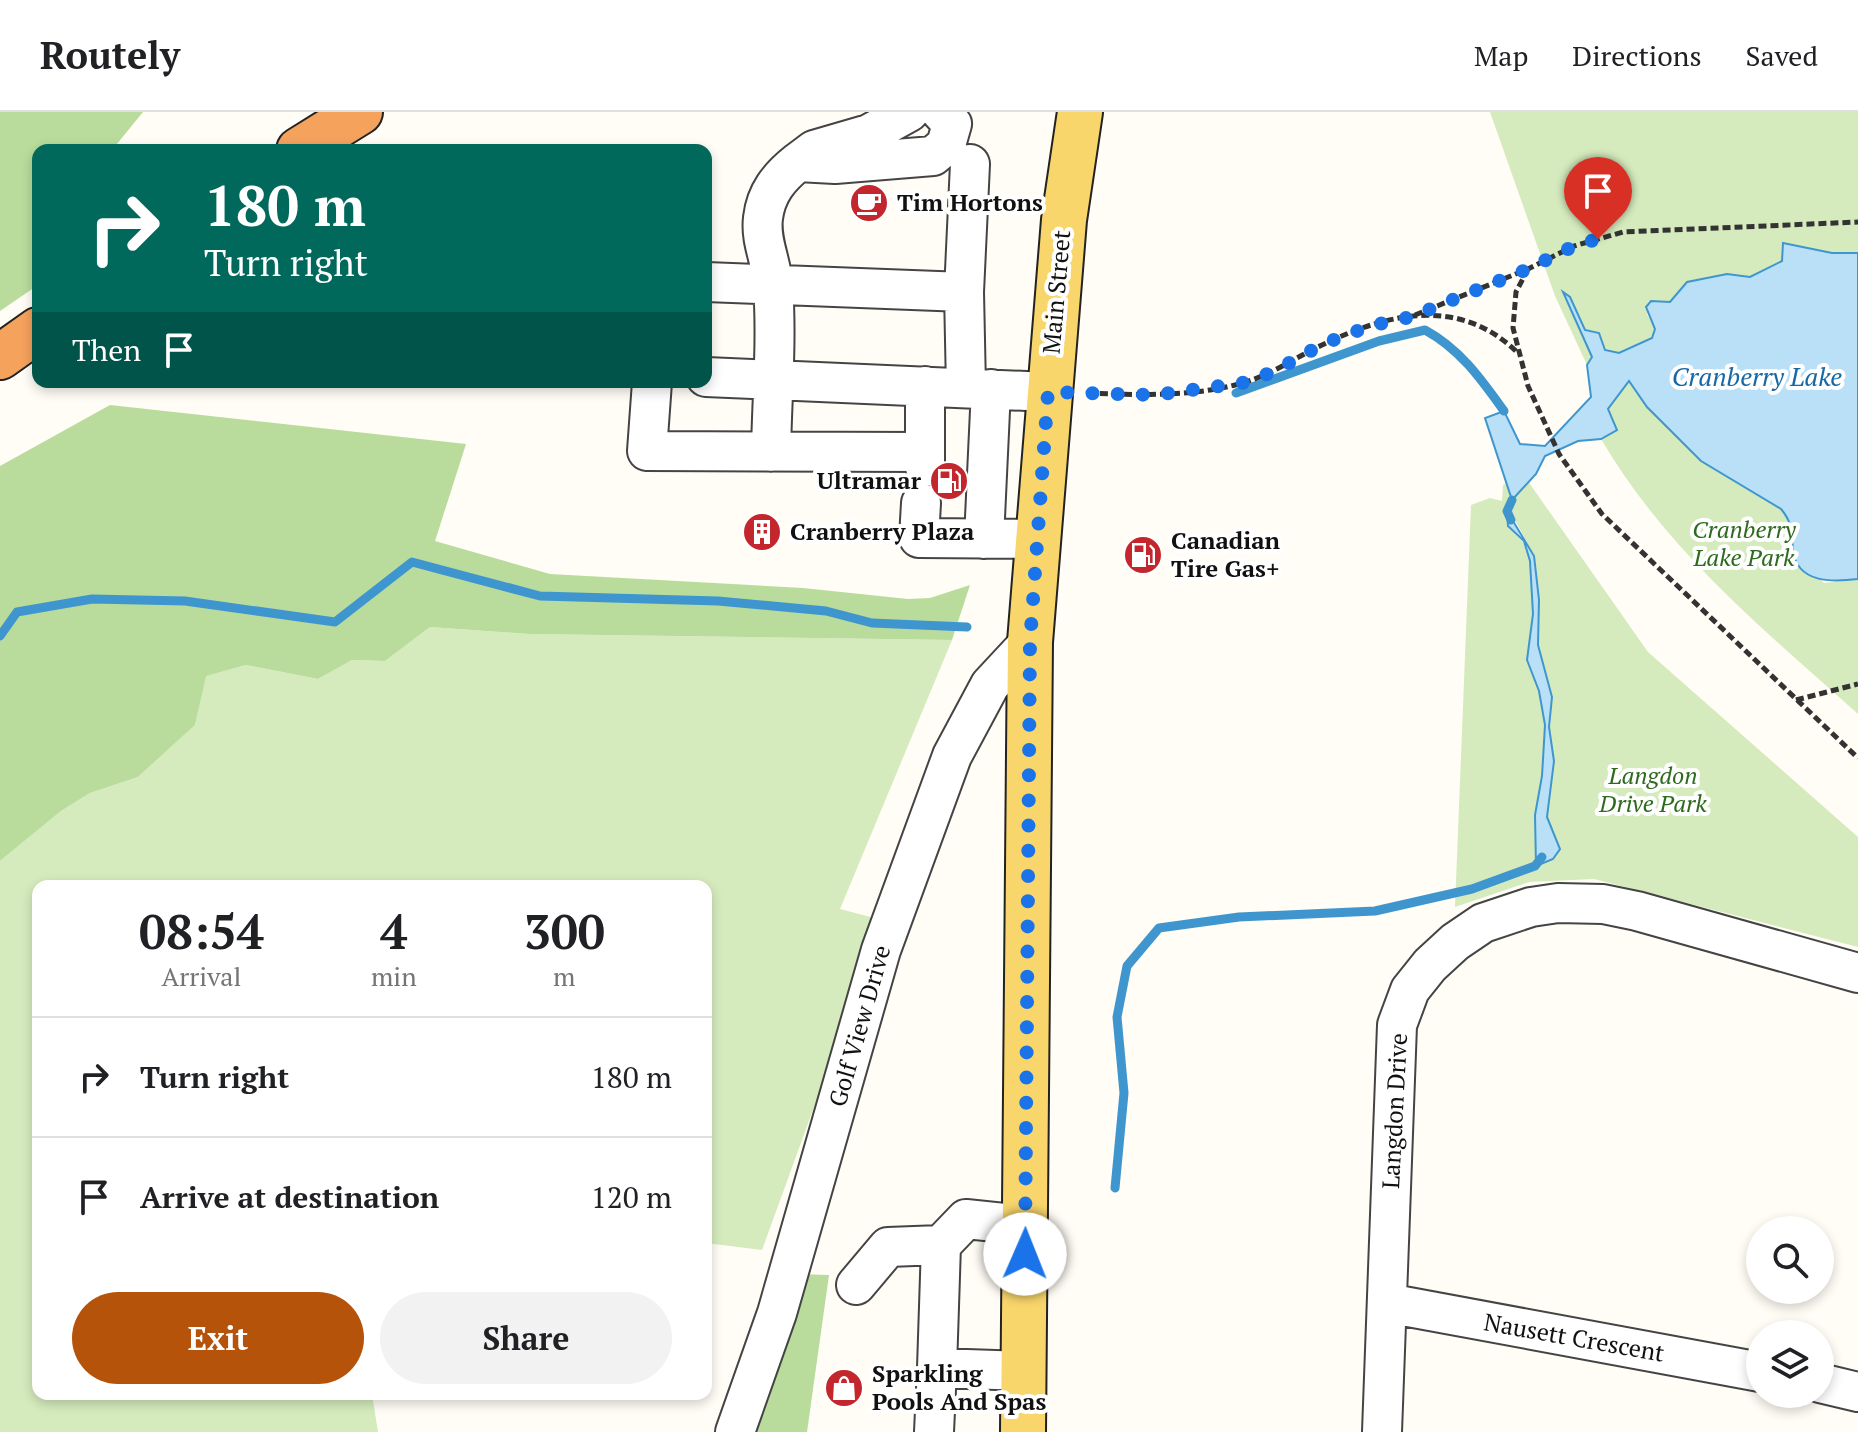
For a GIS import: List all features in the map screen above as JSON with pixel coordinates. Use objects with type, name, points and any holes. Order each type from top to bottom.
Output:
[{"type":"highway","points":[[309,144],[360,112]]},
{"type":"highway","points":[[0,357],[32,334]]},
{"type":"main road","name":"Main Street","points":[[1023,1432],[1030,642],[1064,220],[1080,112]]},
{"type":"street","points":[[771,452],[773,282],[763,238],[763,217],[769,195],[780,176],[814,150],[869,134],[909,112]]},
{"type":"street","points":[[798,162],[835,164],[933,156],[951,137],[952,124],[941,112]]},
{"type":"street","points":[[970,164],[964,292],[979,389],[984,539]]},
{"type":"street","points":[[712,282],[773,282],[964,292]]},
{"type":"street","points":[[712,377],[1048,392]]},
{"type":"street","points":[[925,386],[924,474],[919,538],[1037,539]]},
{"type":"street","points":[[652,388],[647,451],[771,452],[924,474]]},
{"type":"street","name":"Golf View Drive","points":[[735,1432],[777,1313],[881,950],[952,756],[990,685],[1030,642]]},
{"type":"street","name":"Langdon Drive","points":[[1382,1432],[1397,1025],[1410,990],[1430,965],[1455,942],[1483,923],[1531,907],[1603,904],[1858,973]]},
{"type":"street","points":[[934,1432],[941,1245],[966,1219],[1025,1225]]},
{"type":"street","points":[[856,1285],[888,1247],[941,1245]]},
{"type":"street","name":"Nausett Crescent","points":[[1387,1303],[1746,1369]]},
{"type":"street","points":[[937,1368],[1024,1371]]},
{"type":"street","points":[[1834,1386],[1858,1392]]},
{"type":"path","points":[[1048,392],[1155,395],[1216,389],[1273,372],[1323,344],[1370,326],[1411,317],[1528,269],[1574,246],[1623,232],[1858,222]]},
{"type":"path","points":[[1528,269],[1516,292],[1513,328],[1528,386],[1559,454],[1602,514],[1858,758]]},
{"type":"path","points":[[1411,317],[1462,317],[1484,325],[1520,355]]},
{"type":"path","points":[[1795,700],[1858,684]]},
{"type":"green space","points":[[0,112],[143,112],[117,144],[32,144],[32,289],[0,311]]},
{"type":"green space","points":[[1490,112],[1858,112],[1858,253],[1832,253],[1783,243],[1782,261],[1771,268],[1750,277],[1732,274],[1683,286],[1670,302],[1657,301],[1647,314],[1655,329],[1651,338],[1618,353],[1608,353],[1596,332],[1585,330],[1570,297],[1563,292],[1592,357],[1587,365],[1555,296]]},
{"type":"green space","name":"Cranberry Lake Park","points":[[1629,381],[1679,440],[1716,469],[1781,509],[1791,520],[1793,554],[1824,583],[1858,579],[1858,714],[1718,586],[1655,517],[1627,479],[1601,439],[1617,430],[1607,409]]},
{"type":"green space","points":[[110,405],[466,444],[435,541],[550,574],[803,588],[908,599],[930,598],[970,585],[952,640],[529,634],[430,627],[385,661],[352,660],[318,679],[246,665],[206,676],[195,725],[138,777],[90,793],[61,811],[0,861],[0,466]]},
{"type":"green space","name":"Langdon Drive Park","points":[[1517,477],[1525,477],[1648,652],[1858,837],[1858,947],[1594,879],[1529,882],[1455,907],[1471,505],[1490,498],[1502,501],[1503,485]],"holes":[[[1507,512],[1514,518],[1534,556],[1539,600],[1538,645],[1552,696],[1549,726],[1554,761],[1547,817],[1560,850],[1536,866],[1535,815],[1542,776],[1545,725],[1539,691],[1527,660],[1533,614],[1527,546],[1509,528]]]},
{"type":"green space","points":[[430,627],[529,634],[952,640],[840,909],[882,920],[762,1250],[712,1244],[712,880],[32,880],[32,1400],[373,1400],[378,1432],[0,1432],[0,861],[61,811],[90,793],[138,777],[195,725],[205,676],[246,665],[318,679],[352,660],[385,661]]},
{"type":"green space","points":[[797,1274],[829,1275],[807,1432],[742,1432]]},
{"type":"water","name":"Cranberry Lake","points":[[1783,243],[1832,253],[1858,253],[1858,579],[1828,580],[1809,575],[1801,569],[1793,550],[1790,523],[1781,509],[1701,461],[1647,407],[1629,381],[1608,409],[1617,430],[1601,439],[1578,441],[1545,456],[1536,474],[1512,500],[1485,418],[1504,411],[1520,444],[1545,446],[1591,397],[1587,365],[1592,357],[1563,292],[1570,297],[1585,330],[1599,333],[1605,350],[1619,353],[1652,338],[1655,329],[1646,307],[1651,301],[1670,302],[1687,282],[1727,274],[1750,277],[1782,261]]},
{"type":"water","points":[[1507,511],[1534,556],[1539,600],[1538,645],[1552,697],[1549,727],[1554,761],[1547,817],[1560,849],[1553,859],[1536,866],[1535,815],[1542,776],[1545,725],[1539,691],[1527,660],[1533,614],[1530,561],[1524,541],[1508,526]]},
{"type":"waterway","points":[[1236,393],[1379,341],[1425,330],[1459,356],[1504,411]]},
{"type":"waterway","points":[[1511,520],[1507,511],[1512,500]]},
{"type":"waterway","points":[[0,636],[17,612],[92,599],[185,601],[335,622],[412,562],[540,596],[718,601],[826,611],[872,623],[967,627]]},
{"type":"waterway","points":[[1115,1188],[1124,1093],[1117,1017],[1127,966],[1159,928],[1239,917],[1375,911],[1472,889],[1535,866],[1542,857]]},
{"type":"place","name":"Tim Hortons","points":[[869,203]]},
{"type":"place","name":"Ultramar","points":[[949,481]]},
{"type":"place","name":"Cranberry Plaza","points":[[762,532]]},
{"type":"place","name":"Canadian Tire Gas+","points":[[1143,555]]},
{"type":"place","name":"Sparkling Pools And Spas","points":[[844,1388]]},
{"type":"route","points":[[1025,1254],[1030,642],[1048,392],[1155,395],[1242,383],[1273,372],[1323,344],[1370,326],[1411,317],[1528,269],[1574,246],[1598,239]]}]
